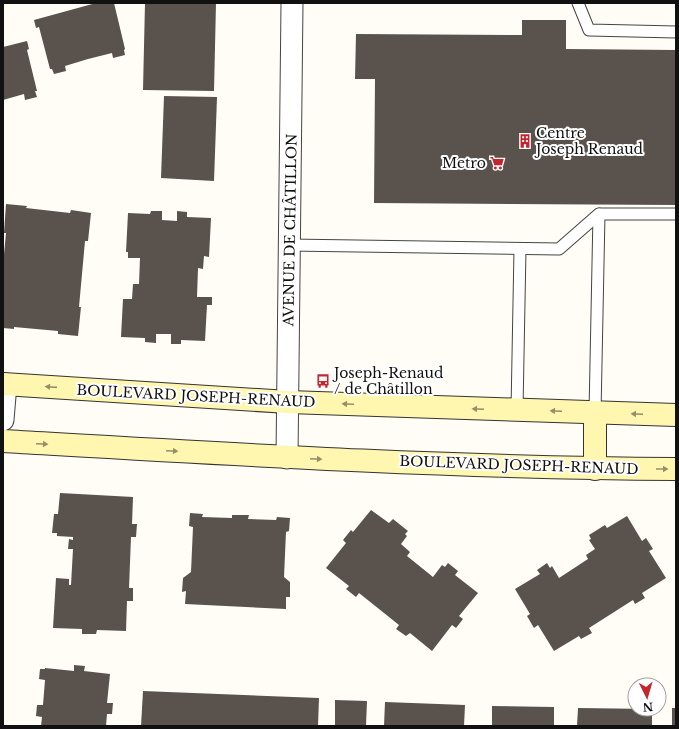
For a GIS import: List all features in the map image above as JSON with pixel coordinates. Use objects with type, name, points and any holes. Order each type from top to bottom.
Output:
[{"type":"street","name":"AVENUE DE CHÂTILLON","points":[[287,458],[292,3]]},
{"type":"street","name":"BOULEVARD JOSEPH-RENAUD","points":[[4,384],[288,402],[676,415]]},
{"type":"street","points":[[3,420],[4,384]]},
{"type":"street","points":[[595,413],[595,469]]},
{"type":"street","name":"BOULEVARD JOSEPH-RENAUD","points":[[3,442],[287,458],[595,469],[676,469]]},
{"type":"lane","points":[[578,3],[589,30],[676,32]]},
{"type":"lane","points":[[289,245],[559,249],[599,214],[676,214]]},
{"type":"lane","points":[[595,413],[599,214]]},
{"type":"lane","points":[[517,410],[520,249]]},
{"type":"building","points":[[96,3],[114,3],[125,49],[125,55],[113,58],[112,53],[88,59],[65,66],[66,71],[54,74],[52,69],[50,69],[39,27],[36,28],[34,20]]},
{"type":"building","points":[[145,3],[216,3],[214,91],[143,90]]},
{"type":"building","name":"Centre Joseph Renaud","points":[[522,20],[566,20],[566,49],[676,50],[676,205],[374,203],[375,79],[355,79],[356,34],[522,35]]},
{"type":"building","points":[[27,41],[29,49],[27,50],[37,91],[35,91],[37,97],[25,100],[24,94],[3,100],[3,47]]},
{"type":"building","points":[[164,96],[217,97],[214,181],[161,178]]},
{"type":"building","points":[[6,204],[70,213],[71,210],[91,213],[88,241],[85,241],[78,336],[58,334],[58,331],[14,327],[14,329],[3,328],[3,265],[6,233],[4,233]]},
{"type":"building","points":[[151,211],[162,211],[162,220],[177,221],[177,211],[187,212],[187,217],[211,218],[209,257],[204,256],[203,269],[198,268],[197,297],[212,297],[212,305],[207,305],[205,341],[181,340],[181,344],[171,344],[171,334],[156,334],[156,343],[145,342],[145,338],[121,337],[123,299],[132,299],[133,284],[139,284],[140,258],[128,258],[128,252],[126,252],[128,213],[150,214]]},
{"type":"building","points":[[60,493],[133,497],[132,524],[137,524],[136,537],[131,537],[129,588],[133,588],[133,601],[127,601],[126,631],[97,630],[96,634],[82,634],[82,629],[53,628],[56,578],[69,579],[69,585],[71,585],[73,549],[68,549],[69,539],[73,540],[73,537],[57,536],[57,533],[52,533],[54,514],[58,514]]},
{"type":"building","points":[[371,510],[389,523],[393,519],[408,531],[405,534],[407,536],[401,544],[410,552],[407,556],[433,577],[442,565],[445,567],[448,563],[458,571],[455,575],[478,593],[459,616],[463,619],[456,628],[452,625],[432,651],[410,633],[406,636],[396,629],[399,625],[359,593],[356,597],[346,589],[349,586],[326,568],[346,543],[343,540],[351,530],[353,532]]},
{"type":"building","points":[[190,513],[203,514],[202,517],[232,518],[232,515],[249,515],[248,519],[276,520],[277,517],[290,518],[289,531],[286,532],[284,577],[290,582],[290,597],[286,597],[286,609],[185,604],[186,591],[182,592],[183,578],[191,572],[193,527],[189,526]]},
{"type":"building","points":[[627,516],[642,541],[646,538],[653,549],[649,551],[666,578],[642,593],[645,598],[635,604],[633,600],[589,628],[592,633],[581,639],[579,636],[554,651],[538,625],[534,628],[527,616],[530,614],[515,589],[540,574],[537,570],[547,563],[550,568],[552,566],[559,578],[588,559],[586,555],[595,549],[589,540],[591,539],[589,535],[605,525],[607,528]]},
{"type":"building","points":[[74,665],[85,666],[84,671],[110,674],[107,703],[113,703],[112,714],[107,714],[106,726],[41,726],[42,717],[36,716],[37,705],[43,705],[45,680],[39,679],[40,669],[45,668],[74,671]]},
{"type":"building","points":[[143,691],[319,698],[318,726],[141,726]]},
{"type":"building","points":[[335,700],[367,701],[366,726],[335,726]]},
{"type":"building","points":[[385,702],[465,705],[464,726],[384,726]]},
{"type":"building","points":[[492,706],[554,707],[554,726],[492,726]]},
{"type":"building","points":[[578,708],[627,709],[627,717],[652,717],[652,726],[577,726]]},
{"type":"building","points":[[672,708],[676,708],[676,726],[672,726]]},
{"type":"place","name":"Centre Joseph Renaud","points":[[525,141]]},
{"type":"place","name":"Metro","points":[[497,163]]},
{"type":"place","name":"Joseph-Renaud / de Châtillon","points":[[323,381]]}]
